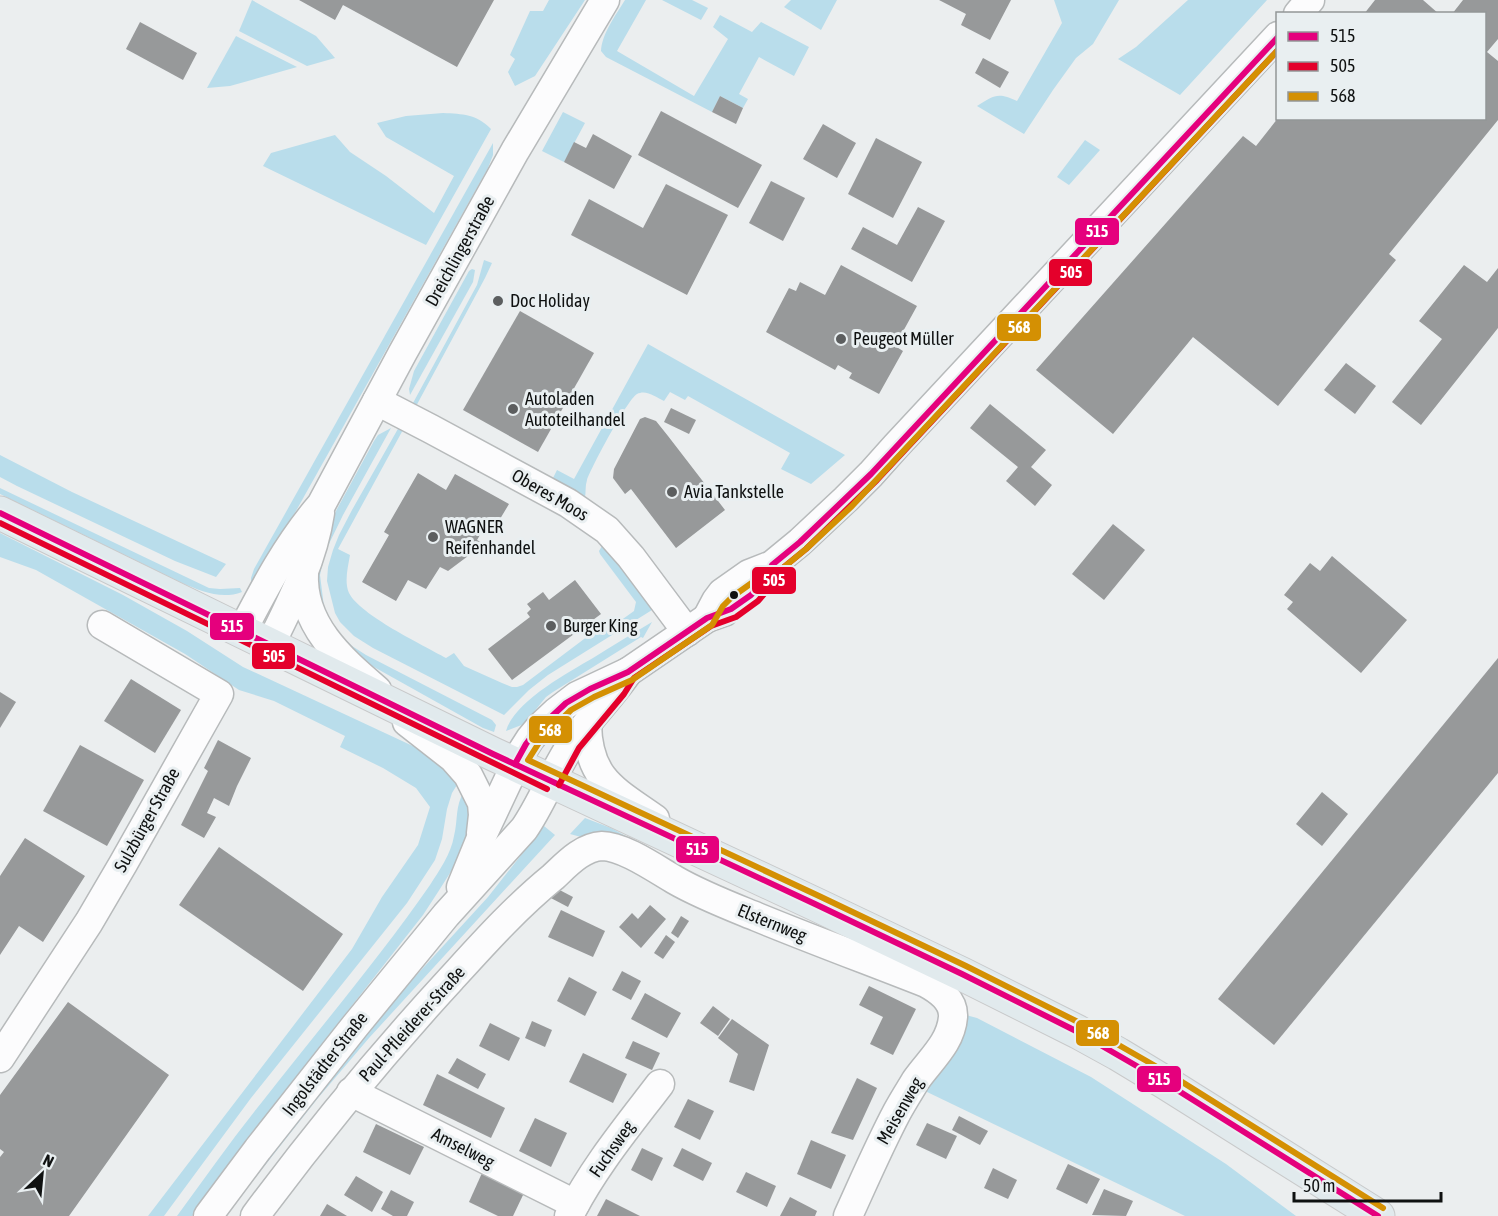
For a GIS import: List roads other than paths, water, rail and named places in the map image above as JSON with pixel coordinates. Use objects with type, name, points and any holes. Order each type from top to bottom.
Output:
[{"type":"main road","points":[[0,513],[551,782],[962,974],[1118,1054],[1378,1216]]},
{"type":"street","name":"Dreichlingerstraße","points":[[242,631],[289,548],[321,505],[515,151],[605,0]]},
{"type":"street","points":[[1300,12],[1310,0]]},
{"type":"street","name":"Ingolstädter Straße","points":[[446,915],[516,764],[526,744],[536,732],[566,703],[628,672],[697,625],[726,590],[749,574],[772,565],[831,513],[872,474],[1276,38]]},
{"type":"street","name":"Oberes Moos","points":[[377,401],[567,503],[607,530],[697,625]]},
{"type":"street","name":"Dreichlingerstraße","points":[[270,645],[304,572],[318,529],[321,505]]},
{"type":"street","points":[[304,572],[305,593],[309,608],[323,637],[354,670],[408,713]]},
{"type":"street","name":"Sulzbürger Straße","points":[[0,1058],[89,922],[219,694],[102,625]]},
{"type":"street","name":"Ingolstädter Straße","points":[[208,1216],[355,1026],[446,915],[524,829],[535,814],[572,743],[628,672]]},
{"type":"street","points":[[374,696],[453,758],[468,775],[480,796],[483,808],[481,838]]},
{"type":"street","points":[[587,724],[587,738],[595,768],[609,785],[692,846]]},
{"type":"street","name":"Elsternweg","points":[[587,849],[604,846],[630,854],[677,881],[728,906],[926,983],[942,994],[952,1007]]},
{"type":"street","name":"Paul-Pfleiderer-Straße","points":[[255,1216],[309,1144],[414,1019],[503,922],[539,888],[587,849]]},
{"type":"street","name":"Meisenweg","points":[[848,1216],[898,1110],[949,1034],[953,1017],[952,1007]]},
{"type":"street","name":"Fuchsweg","points":[[572,1210],[620,1136],[660,1084]]},
{"type":"street","name":"Amselweg","points":[[351,1092],[572,1210]]},
{"type":"place","name":"Doc Holiday","points":[[498,301]]},
{"type":"place","name":"Peugeot Müller","points":[[841,339]]},
{"type":"place","name":"Autoladen Autoteilhandel","points":[[513,409]]},
{"type":"place","name":"Avia Tankstelle","points":[[672,492]]},
{"type":"place","name":"WAGNER Reifenhandel","points":[[433,537]]},
{"type":"place","name":"Burger King","points":[[551,626]]}]
